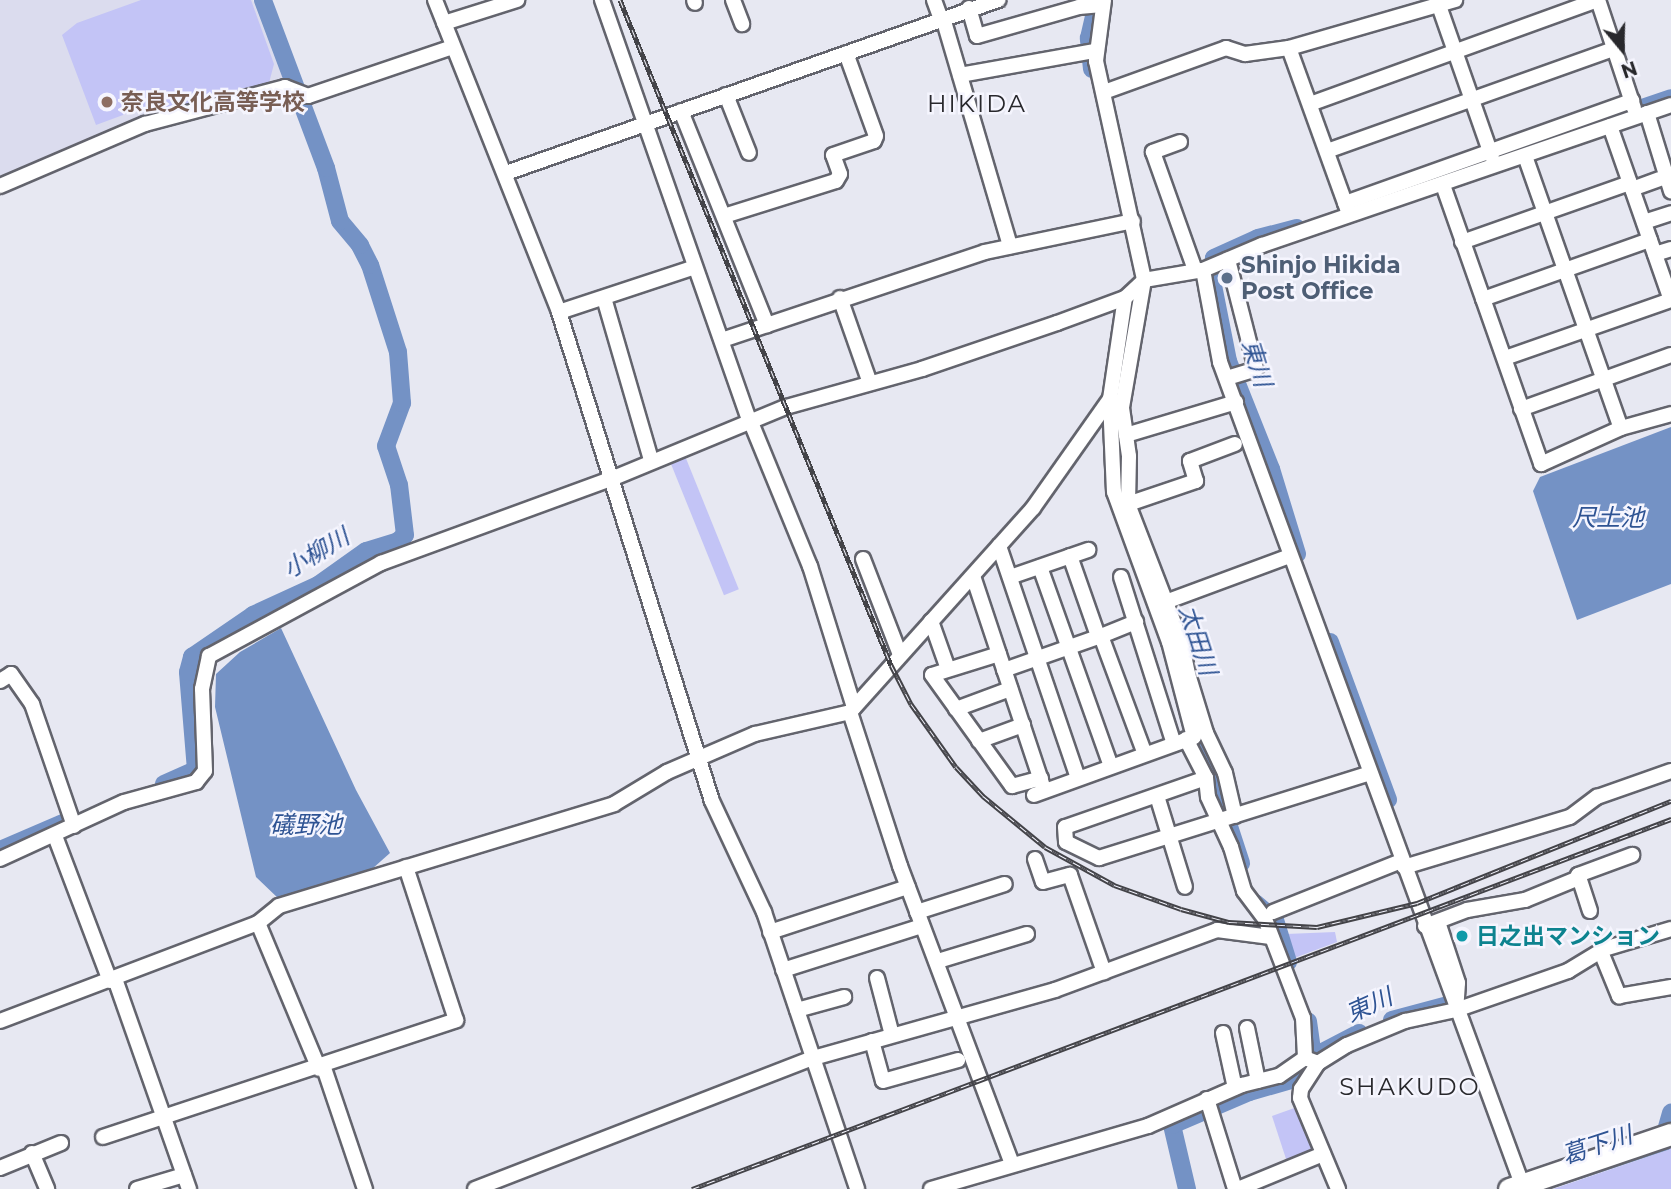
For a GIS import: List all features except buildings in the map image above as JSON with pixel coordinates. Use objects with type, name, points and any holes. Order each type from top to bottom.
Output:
[{"type":"highway","points":[[1515,1186],[1671,1134]]},
{"type":"street","points":[[435,0],[559,312],[730,849],[770,932],[857,1189]]},
{"type":"street","points":[[444,23],[517,0]]},
{"type":"street","points":[[602,0],[750,420],[810,566],[908,887],[938,961],[1011,1162]]},
{"type":"street","points":[[733,0],[742,24]]},
{"type":"street","points":[[934,0],[960,75],[1010,246]]},
{"type":"street","points":[[506,173],[998,0]]},
{"type":"street","points":[[1104,92],[1226,48],[1245,54],[1289,48],[1455,0]]},
{"type":"street","points":[[1310,103],[1455,54],[1598,0],[1637,110],[1671,191]]},
{"type":"street","points":[[969,8],[977,36],[1103,2],[1095,51],[1144,280],[1124,393],[1128,504],[1206,733],[1226,773],[1228,818],[1244,891],[1265,919],[1303,1018],[1312,1061],[1300,1098],[1338,1189]]},
{"type":"street","points":[[1438,3],[1492,158]]},
{"type":"street","points":[[0,186],[145,124],[285,87],[298,94],[453,47]]},
{"type":"street","points":[[1289,48],[1348,210]]},
{"type":"street","points":[[1327,151],[1616,48]]},
{"type":"street","points":[[960,75],[1095,51]]},
{"type":"street","points":[[724,216],[836,181],[840,174],[833,155],[873,141],[876,136],[846,52]]},
{"type":"street","points":[[726,95],[749,153]]},
{"type":"street","points":[[0,859],[124,802],[196,782],[205,771],[202,689],[209,656],[392,558],[611,479],[750,420],[1125,298],[1144,280],[1199,270],[1223,262],[1348,210],[1492,158],[1637,110],[1671,104]]},
{"type":"street","points":[[1348,210],[1443,185],[1492,158],[1525,156],[1610,126],[1637,110]]},
{"type":"street","points":[[681,111],[767,325]]},
{"type":"street","points":[[1505,358],[1671,300],[1610,126]]},
{"type":"street","points":[[1180,142],[1153,152],[1199,270],[1233,376],[1236,402],[1290,556],[1370,773],[1432,924],[1456,1010],[1515,1186]]},
{"type":"street","points":[[1525,156],[1621,428]]},
{"type":"street","points":[[1462,242],[1545,212],[1659,180]]},
{"type":"street","points":[[1443,185],[1541,464],[1621,428],[1671,414]]},
{"type":"street","points":[[1644,222],[1671,214]]},
{"type":"street","points":[[722,340],[840,298],[1010,246],[1133,221]]},
{"type":"street","points":[[1483,299],[1565,271],[1653,247],[1671,249]]},
{"type":"street","points":[[1223,262],[1256,369],[1233,376]]},
{"type":"street","points":[[559,312],[695,267]]},
{"type":"street","points":[[604,298],[651,460]]},
{"type":"street","points":[[840,298],[870,383]]},
{"type":"street","points":[[999,654],[932,675],[1012,786],[1040,788],[1078,778],[1194,737],[1161,604],[1115,503],[1110,398],[1125,298]]},
{"type":"street","points":[[1521,409],[1671,355]]},
{"type":"street","points":[[0,1021],[258,923],[279,906],[614,804],[699,757],[755,734],[852,709],[999,546],[1063,470],[1110,398]]},
{"type":"street","points":[[1126,435],[1236,402]]},
{"type":"street","points":[[1128,504],[1196,481],[1190,461],[1236,444]]},
{"type":"street","points":[[999,546],[1078,778]]},
{"type":"street","points":[[1010,578],[1088,550]]},
{"type":"street","points":[[1070,556],[1145,754]]},
{"type":"street","points":[[1161,604],[1290,556]]},
{"type":"street","points":[[863,559],[900,654]]},
{"type":"street","points":[[1040,567],[1111,766]]},
{"type":"street","points":[[972,576],[1023,725],[1040,788]]},
{"type":"street","points":[[1121,578],[1180,742],[1206,778],[1215,815],[1228,818]]},
{"type":"street","points":[[931,621],[948,669]]},
{"type":"street","points":[[1004,670],[1136,622]]},
{"type":"street","points":[[0,681],[11,674],[32,704],[75,826]]},
{"type":"street","points":[[956,709],[1010,689]]},
{"type":"street","points":[[979,741],[1023,725]]},
{"type":"street","points":[[1273,912],[1406,865],[1570,817],[1597,797],[1671,771]]},
{"type":"street","points":[[1206,778],[1065,827],[1066,842],[1099,858],[1170,838],[1370,773]]},
{"type":"street","points":[[1157,796],[1185,887]]},
{"type":"street","points":[[55,836],[112,980],[189,1189]]},
{"type":"street","points":[[1432,924],[1494,903],[1525,900],[1632,855]]},
{"type":"street","points":[[1035,859],[1043,882],[1070,875],[1104,972]]},
{"type":"street","points":[[103,1137],[321,1069],[456,1020],[406,867]]},
{"type":"street","points":[[1579,878],[1590,911]]},
{"type":"street","points":[[783,970],[1005,884]]},
{"type":"street","points":[[770,932],[908,887]]},
{"type":"street","points":[[258,923],[321,1069],[365,1189]]},
{"type":"street","points":[[931,1189],[1011,1162],[1147,1126],[1235,1088],[1292,1071],[1405,1021],[1456,1010],[1568,971],[1601,952],[1671,929]]},
{"type":"street","points":[[475,1189],[813,1058],[1104,972],[1217,930],[1271,937]]},
{"type":"street","points":[[938,961],[1027,934]]},
{"type":"street","points":[[1601,952],[1619,996],[1671,987]]},
{"type":"street","points":[[877,978],[892,1035]]},
{"type":"street","points":[[797,1010],[844,997]]},
{"type":"street","points":[[1248,1028],[1258,1081]]},
{"type":"street","points":[[1223,1033],[1235,1088]]},
{"type":"street","points":[[872,1041],[883,1081],[958,1060]]},
{"type":"street","points":[[1207,1099],[1236,1189],[1323,1154]]},
{"type":"street","points":[[0,1168],[61,1143]]},
{"type":"street","points":[[32,1153],[47,1189]]},
{"type":"street","points":[[137,1189],[184,1175]]},
{"type":"shaded area","name":"奈良文化高等学校","points":[[0,0],[253,0],[284,82],[0,182]]},
{"type":"shaded area","points":[[141,0],[251,0],[274,64],[269,83],[146,118],[142,108],[96,125],[62,35],[77,23]]},
{"type":"shaded area","points":[[683,451],[739,589],[724,595],[668,457]]},
{"type":"shaded area","points":[[1335,932],[1337,942],[1289,960],[1286,934]]},
{"type":"shaded area","points":[[1300,1106],[1319,1152],[1288,1165],[1272,1116]]},
{"type":"shaded area","points":[[1671,1141],[1671,1189],[1553,1189],[1668,1150]]},
{"type":"water","name":"尺土池","points":[[1671,427],[1671,584],[1577,620],[1533,491],[1540,477]]},
{"type":"water","name":"礒野池","points":[[281,628],[356,790],[390,853],[372,869],[280,900],[256,877],[215,707],[216,674],[240,652]]},
{"type":"waterway","name":"小柳川","points":[[164,784],[196,770],[188,672],[192,657],[253,615],[318,585],[366,551],[398,541],[405,535],[399,485],[386,446],[402,403],[398,352],[370,265],[360,245],[340,221],[326,168],[263,0]]},
{"type":"waterway","name":"太田川","points":[[1092,69],[1089,38],[1098,0]]},
{"type":"waterway","name":"東川","points":[[1542,142],[1671,98]]},
{"type":"waterway","name":"東川","points":[[1297,228],[1258,238],[1214,258],[1211,275],[1228,361],[1271,469],[1297,554]]},
{"type":"waterway","name":"太田川","points":[[1117,409],[1122,486]]},
{"type":"waterway","name":"東川","points":[[1330,642],[1388,800]]},
{"type":"waterway","name":"太田川","points":[[1203,741],[1222,786],[1224,811],[1241,863]]},
{"type":"waterway","name":"小柳川","points":[[0,850],[63,823]]},
{"type":"waterway","name":"太田川","points":[[1255,903],[1275,920],[1288,962]]},
{"type":"waterway","name":"東川","points":[[1392,1020],[1448,1005]]},
{"type":"waterway","name":"太田川","points":[[1187,1189],[1172,1125],[1249,1092],[1295,1079],[1313,1057],[1308,1021]]},
{"type":"waterway","name":"東川","points":[[1313,1057],[1359,1033]]},
{"type":"waterway","name":"葛下川","points":[[1667,1127],[1671,1113]]},
{"type":"waterway","name":"葛下川","points":[[1544,1189],[1667,1148]]},
{"type":"railway","points":[[620,0],[891,665],[911,704],[956,767],[983,796],[1045,847],[1114,885],[1181,909],[1229,922],[1317,927],[1417,903],[1671,801]]},
{"type":"railway","points":[[692,1189],[1671,819]]},
{"type":"place","name":"奈良文化高等学校","points":[[107,102]]},
{"type":"place","name":"Shinjo Hikida Post Office","points":[[1227,278]]},
{"type":"place","name":"日之出マンション","points":[[1462,936]]},
{"type":"district","name":"HIKIDA","points":[[977,104]]},
{"type":"district","name":"SHAKUDO","points":[[1410,1087]]}]
